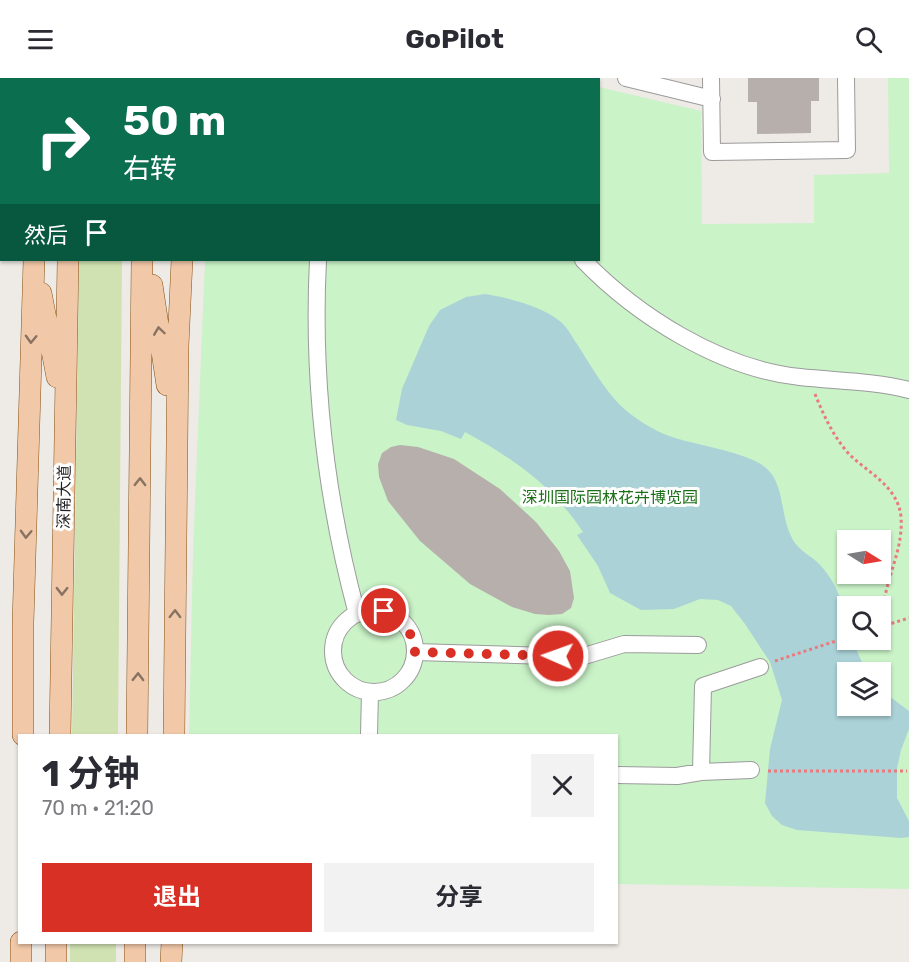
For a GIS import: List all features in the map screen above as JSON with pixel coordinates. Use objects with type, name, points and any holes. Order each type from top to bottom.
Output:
[{"type":"main road","points":[[35,261],[65,434]]},
{"type":"main road","points":[[23,734],[23,623],[35,261]]},
{"type":"main road","name":"深南大道","points":[[60,734],[68,261]]},
{"type":"main road","points":[[137,734],[142,261]]},
{"type":"main road","points":[[148,261],[177,451]]},
{"type":"main road","points":[[174,734],[178,346],[182,261]]},
{"type":"main road","points":[[21,944],[21,962]]},
{"type":"main road","points":[[56,944],[56,962]]},
{"type":"main road","points":[[135,944],[135,962]]},
{"type":"main road","points":[[171,962],[172,944]]},
{"type":"street","points":[[626,78],[711,99]]},
{"type":"street","points":[[711,78],[712,152],[847,150],[846,78]]},
{"type":"street","points":[[318,261],[318,382],[336,517],[345,570],[357,614]]},
{"type":"street","points":[[584,261],[628,300],[665,327],[711,350],[755,368],[809,378],[909,390]]},
{"type":"street","points":[[370,610],[384,611],[397,616],[407,626],[413,638],[415,652],[406,677],[396,686],[384,691],[370,692],[346,681],[338,671],[334,658],[334,645],[338,632],[346,621],[357,614],[370,610]]},
{"type":"street","points":[[415,652],[581,657],[624,644],[698,645]]},
{"type":"street","points":[[701,772],[703,686],[760,667]]},
{"type":"street","points":[[369,734],[370,692]]},
{"type":"street","points":[[618,775],[677,776],[701,772],[751,770]]},
{"type":"path","points":[[809,378],[832,432],[850,455],[874,473],[891,492],[901,515],[897,556],[884,596]]},
{"type":"path","points":[[891,623],[909,618]]},
{"type":"path","points":[[760,667],[837,641]]},
{"type":"path","points":[[751,770],[907,771]]},
{"type":"green space","name":"深圳国际园林花卉博览园","points":[[888,78],[909,78],[909,889],[618,884],[618,734],[189,734],[193,552],[205,261],[600,261],[600,87],[701,111],[702,224],[814,223],[814,175],[889,173]]},
{"type":"green space","points":[[79,261],[122,261],[118,734],[72,734]]},
{"type":"green space","points":[[70,944],[116,944],[116,962],[70,962]]},
{"type":"water","points":[[485,294],[515,300],[553,316],[568,330],[610,394],[626,411],[642,422],[675,438],[750,459],[770,472],[778,486],[785,520],[793,540],[830,577],[840,596],[837,596],[837,650],[857,650],[862,662],[837,662],[837,716],[891,716],[891,698],[909,711],[909,729],[897,768],[897,798],[909,821],[909,837],[797,830],[782,825],[772,816],[765,803],[770,749],[782,700],[770,662],[731,606],[718,600],[700,599],[674,609],[641,610],[610,593],[598,566],[577,535],[583,532],[558,500],[531,475],[500,452],[465,432],[461,439],[441,431],[407,425],[396,420],[402,389],[429,326],[440,310],[466,297]]},
{"type":"building","points":[[748,78],[819,78],[819,101],[811,101],[811,133],[757,134],[757,102],[748,102]]},
{"type":"building","points":[[400,445],[418,447],[454,459],[500,489],[536,522],[559,551],[570,571],[574,598],[571,608],[562,614],[549,615],[535,614],[512,607],[470,584],[420,541],[388,501],[379,477],[378,464],[382,453],[391,447]]},
{"type":"route","points":[[384,611],[397,616],[407,626],[413,638],[415,652],[558,656]]}]
